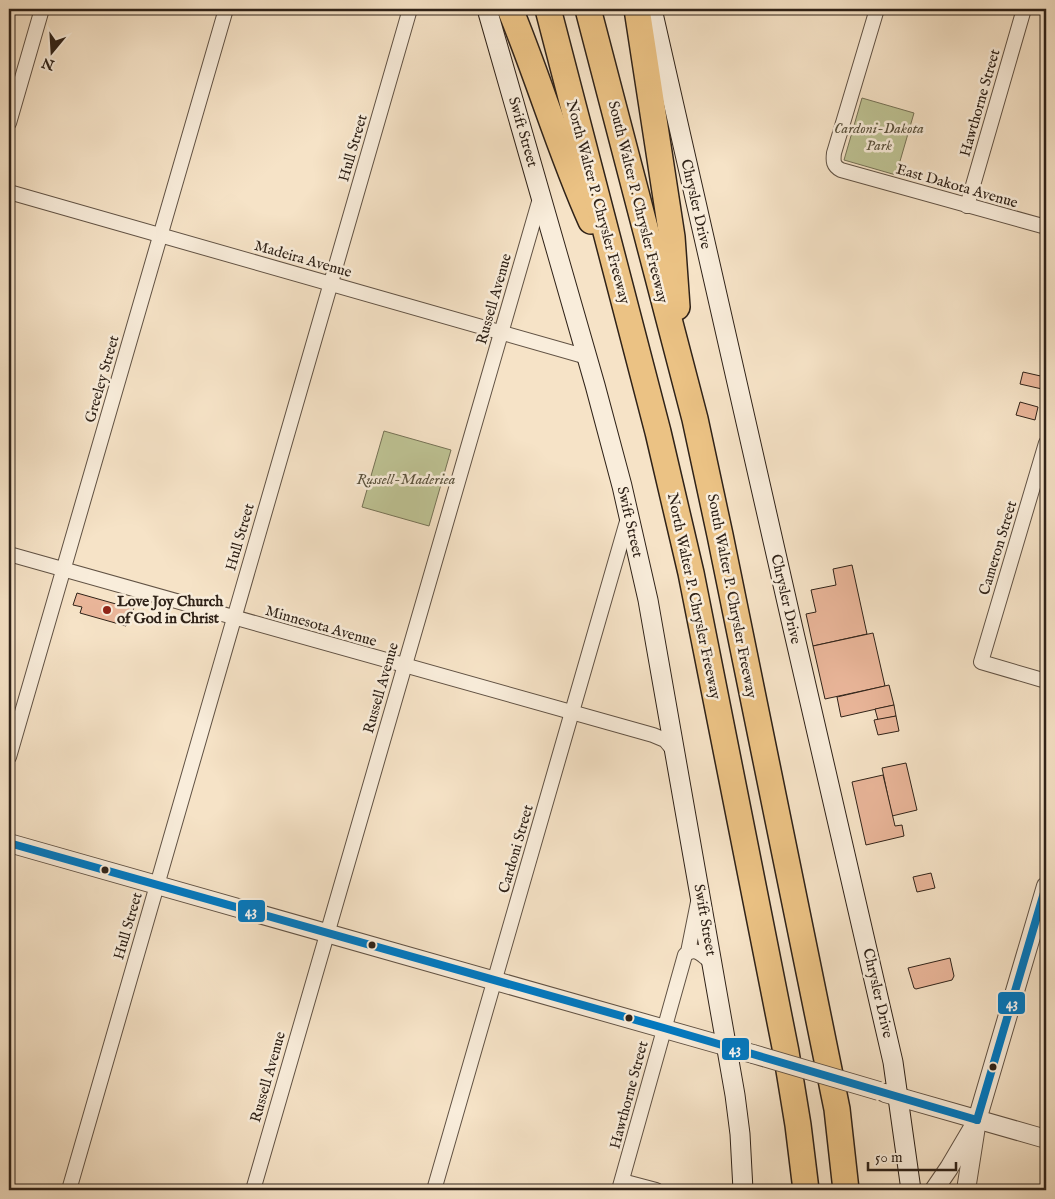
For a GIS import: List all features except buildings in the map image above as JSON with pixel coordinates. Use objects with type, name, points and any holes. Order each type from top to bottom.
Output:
[{"type":"highway","points":[[510,9],[527,50],[575,187],[619,285]]},
{"type":"highway","name":"North Walter P. Chrysler Freeway","points":[[548,9],[658,432],[691,573],[786,1052],[806,1190]]},
{"type":"highway","name":"South Walter P. Chrysler Freeway","points":[[588,9],[681,367],[720,535],[782,844],[820,1020],[837,1110],[846,1190]]},
{"type":"highway","points":[[637,9],[672,237],[681,367]]},
{"type":"main road","name":"Swift Street","points":[[487,9],[587,357],[629,517],[648,600],[662,735],[676,754],[727,1046]]},
{"type":"main road","name":"Chrysler Drive","points":[[652,9],[798,652],[894,1062],[911,1190]]},
{"type":"main road","points":[[727,1046],[740,1134],[743,1190]]},
{"type":"street","points":[[9,123],[42,9]]},
{"type":"street","name":"Greeley Street","points":[[9,757],[226,9]]},
{"type":"street","name":"Hull Street","points":[[68,1190],[410,9]]},
{"type":"street","name":"East Dakota Avenue","points":[[877,9],[834,152],[833,162],[841,170],[1046,227]]},
{"type":"street","name":"Hawthorne Street","points":[[967,206],[1024,9]]},
{"type":"street","name":"Madeira Avenue","points":[[9,192],[587,357]]},
{"type":"street","name":"Russell Avenue","points":[[253,1190],[541,195]]},
{"type":"street","name":"Cameron Street","points":[[1046,443],[981,662],[1046,682]]},
{"type":"street","name":"Cardoni Street","points":[[434,1190],[629,517]]},
{"type":"street","name":"Minnesota Avenue","points":[[9,554],[572,713],[662,735]]},
{"type":"street","points":[[9,843],[664,1028],[1046,1139]]},
{"type":"street","points":[[966,1190],[977,1120],[1046,886]]},
{"type":"street","name":"Hawthorne Street","points":[[620,1186],[685,955],[688,952],[700,892]]},
{"type":"street","points":[[688,952],[695,951],[713,964]]},
{"type":"street","points":[[941,1188],[977,1120]]},
{"type":"street","points":[[620,1186],[656,1190]]},
{"type":"green space","name":"Cardoni-Dakota Park","points":[[862,98],[914,113],[896,175],[844,160]]},
{"type":"green space","name":"Russell-Maderiea","points":[[384,431],[451,450],[429,526],[362,507]]},
{"type":"transit line","name":"43","points":[[9,843],[664,1028],[977,1120]]},
{"type":"transit line","name":"43","points":[[977,1120],[1046,886]]},
{"type":"place","name":"Love Joy Church of God in Christ","points":[[107,610]]}]
